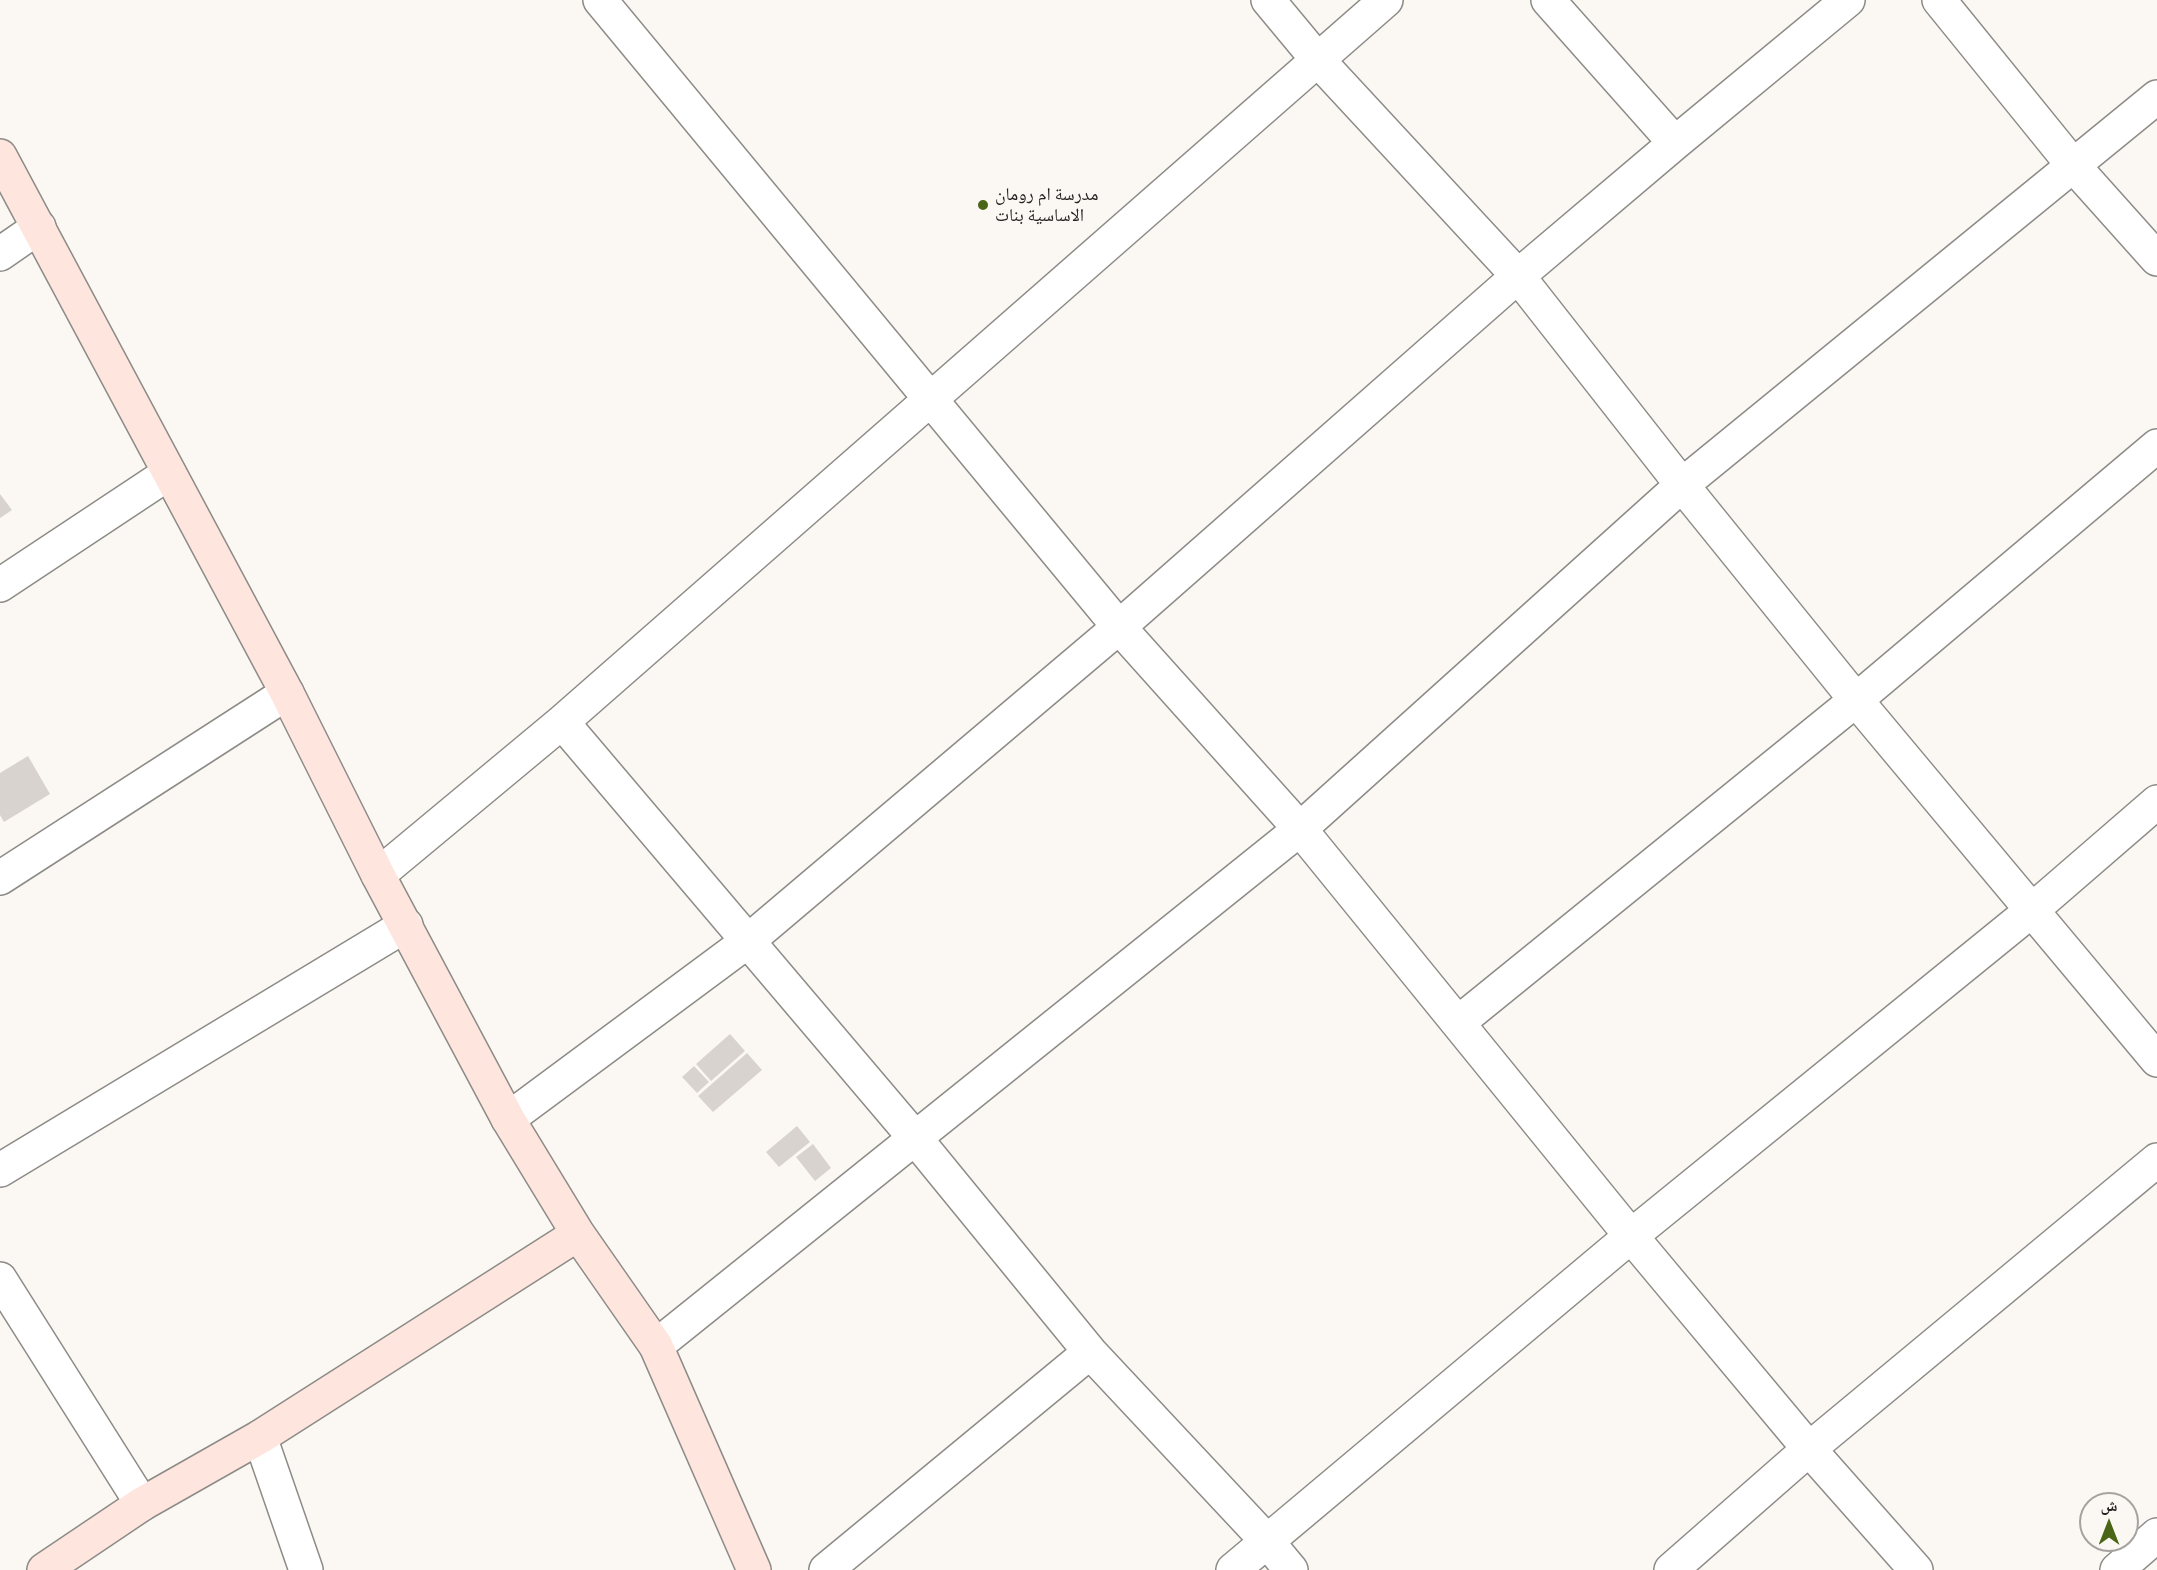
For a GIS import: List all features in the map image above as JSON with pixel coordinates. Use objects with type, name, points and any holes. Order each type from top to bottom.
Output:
[{"type":"street","points":[[600,0],[931,397],[1119,627],[1300,829],[1631,1236],[1809,1449],[1917,1570]]},
{"type":"street","points":[[1268,0],[1317,59],[1518,276],[1682,485],[1856,700],[2157,1060]]},
{"type":"street","points":[[378,874],[562,722],[1386,0]]},
{"type":"street","points":[[1548,0],[1674,142]]},
{"type":"street","points":[[508,1119],[748,941],[1119,627],[1674,142],[1848,0]]},
{"type":"street","points":[[1939,0],[2072,164],[2157,259]]},
{"type":"street","points":[[657,1346],[1300,829],[1682,485],[2157,96]]},
{"type":"street","points":[[0,156],[287,693],[378,874],[508,1119],[578,1234],[657,1346],[754,1570]]},
{"type":"street","points":[[0,254],[39,227]]},
{"type":"street","points":[[1459,1022],[1856,700],[2157,446]]},
{"type":"street","points":[[0,585],[168,473]]},
{"type":"street","points":[[0,878],[287,693]]},
{"type":"street","points":[[562,722],[915,1138],[1089,1352],[1266,1540],[1291,1570]]},
{"type":"street","points":[[1233,1570],[1631,1236],[2031,911],[2157,802]]},
{"type":"street","points":[[0,1170],[406,925]]},
{"type":"street","points":[[1671,1570],[1809,1449],[2157,1160]]},
{"type":"street","points":[[44,1570],[142,1504],[260,1437],[578,1234]]},
{"type":"street","points":[[0,1279],[142,1504]]},
{"type":"street","points":[[826,1570],[1089,1352]]},
{"type":"street","points":[[260,1437],[306,1570]]},
{"type":"street","points":[[2117,1570],[2157,1535]]},
{"type":"building","points":[[0,494],[12,510],[0,518]]},
{"type":"building","points":[[28,756],[50,794],[4,822],[0,815],[0,773]]},
{"type":"building","points":[[730,1034],[745,1051],[711,1081],[696,1064]]},
{"type":"building","points":[[747,1053],[762,1070],[713,1112],[698,1096]]},
{"type":"building","points":[[694,1066],[709,1082],[697,1093],[682,1077]]},
{"type":"building","points":[[797,1126],[810,1142],[779,1167],[766,1152]]},
{"type":"building","points":[[813,1144],[831,1168],[815,1181],[796,1157]]},
{"type":"place","name":"مدرسة ام رومان الاساسية بنات","points":[[983,205]]}]
